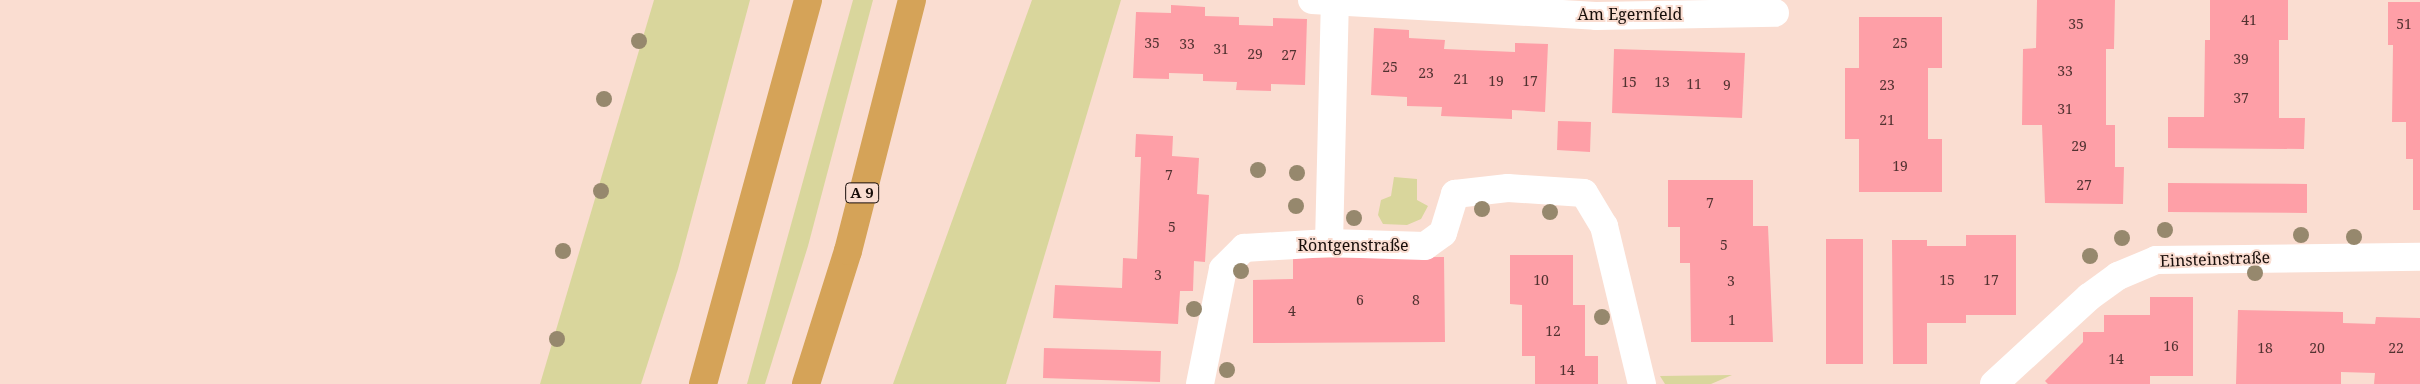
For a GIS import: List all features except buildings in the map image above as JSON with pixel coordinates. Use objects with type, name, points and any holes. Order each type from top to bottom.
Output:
[{"type":"highway","points":[[703,384],[808,0]]},
{"type":"highway","name":"A 9","points":[[806,384],[848,251],[912,0]]},
{"type":"street","name":"Am Egernfeld","points":[[1329,243],[1324,1],[1485,7],[1596,16],[1775,13]]},
{"type":"street","name":"Röntgenstraße","points":[[1200,384],[1223,269],[1244,248],[1329,243],[1425,246],[1443,233],[1455,194],[1476,189],[1584,193],[1604,226],[1642,384]]},
{"type":"street","name":"Einsteinstraße","points":[[1994,384],[2089,297],[2118,276],[2156,260],[2420,256]]},
{"type":"shaded area","points":[[654,0],[750,0],[678,269],[641,384],[540,384]]},
{"type":"shaded area","points":[[853,0],[873,0],[808,246],[765,384],[747,384]]},
{"type":"shaded area","points":[[1032,0],[1121,0],[1006,384],[893,384]]},
{"type":"shaded area","points":[[1394,177],[1417,179],[1417,200],[1428,206],[1421,219],[1407,225],[1383,224],[1378,215],[1381,200],[1391,196]]},
{"type":"shaded area","points":[[1732,375],[1711,384],[1665,384],[1660,376]]}]
